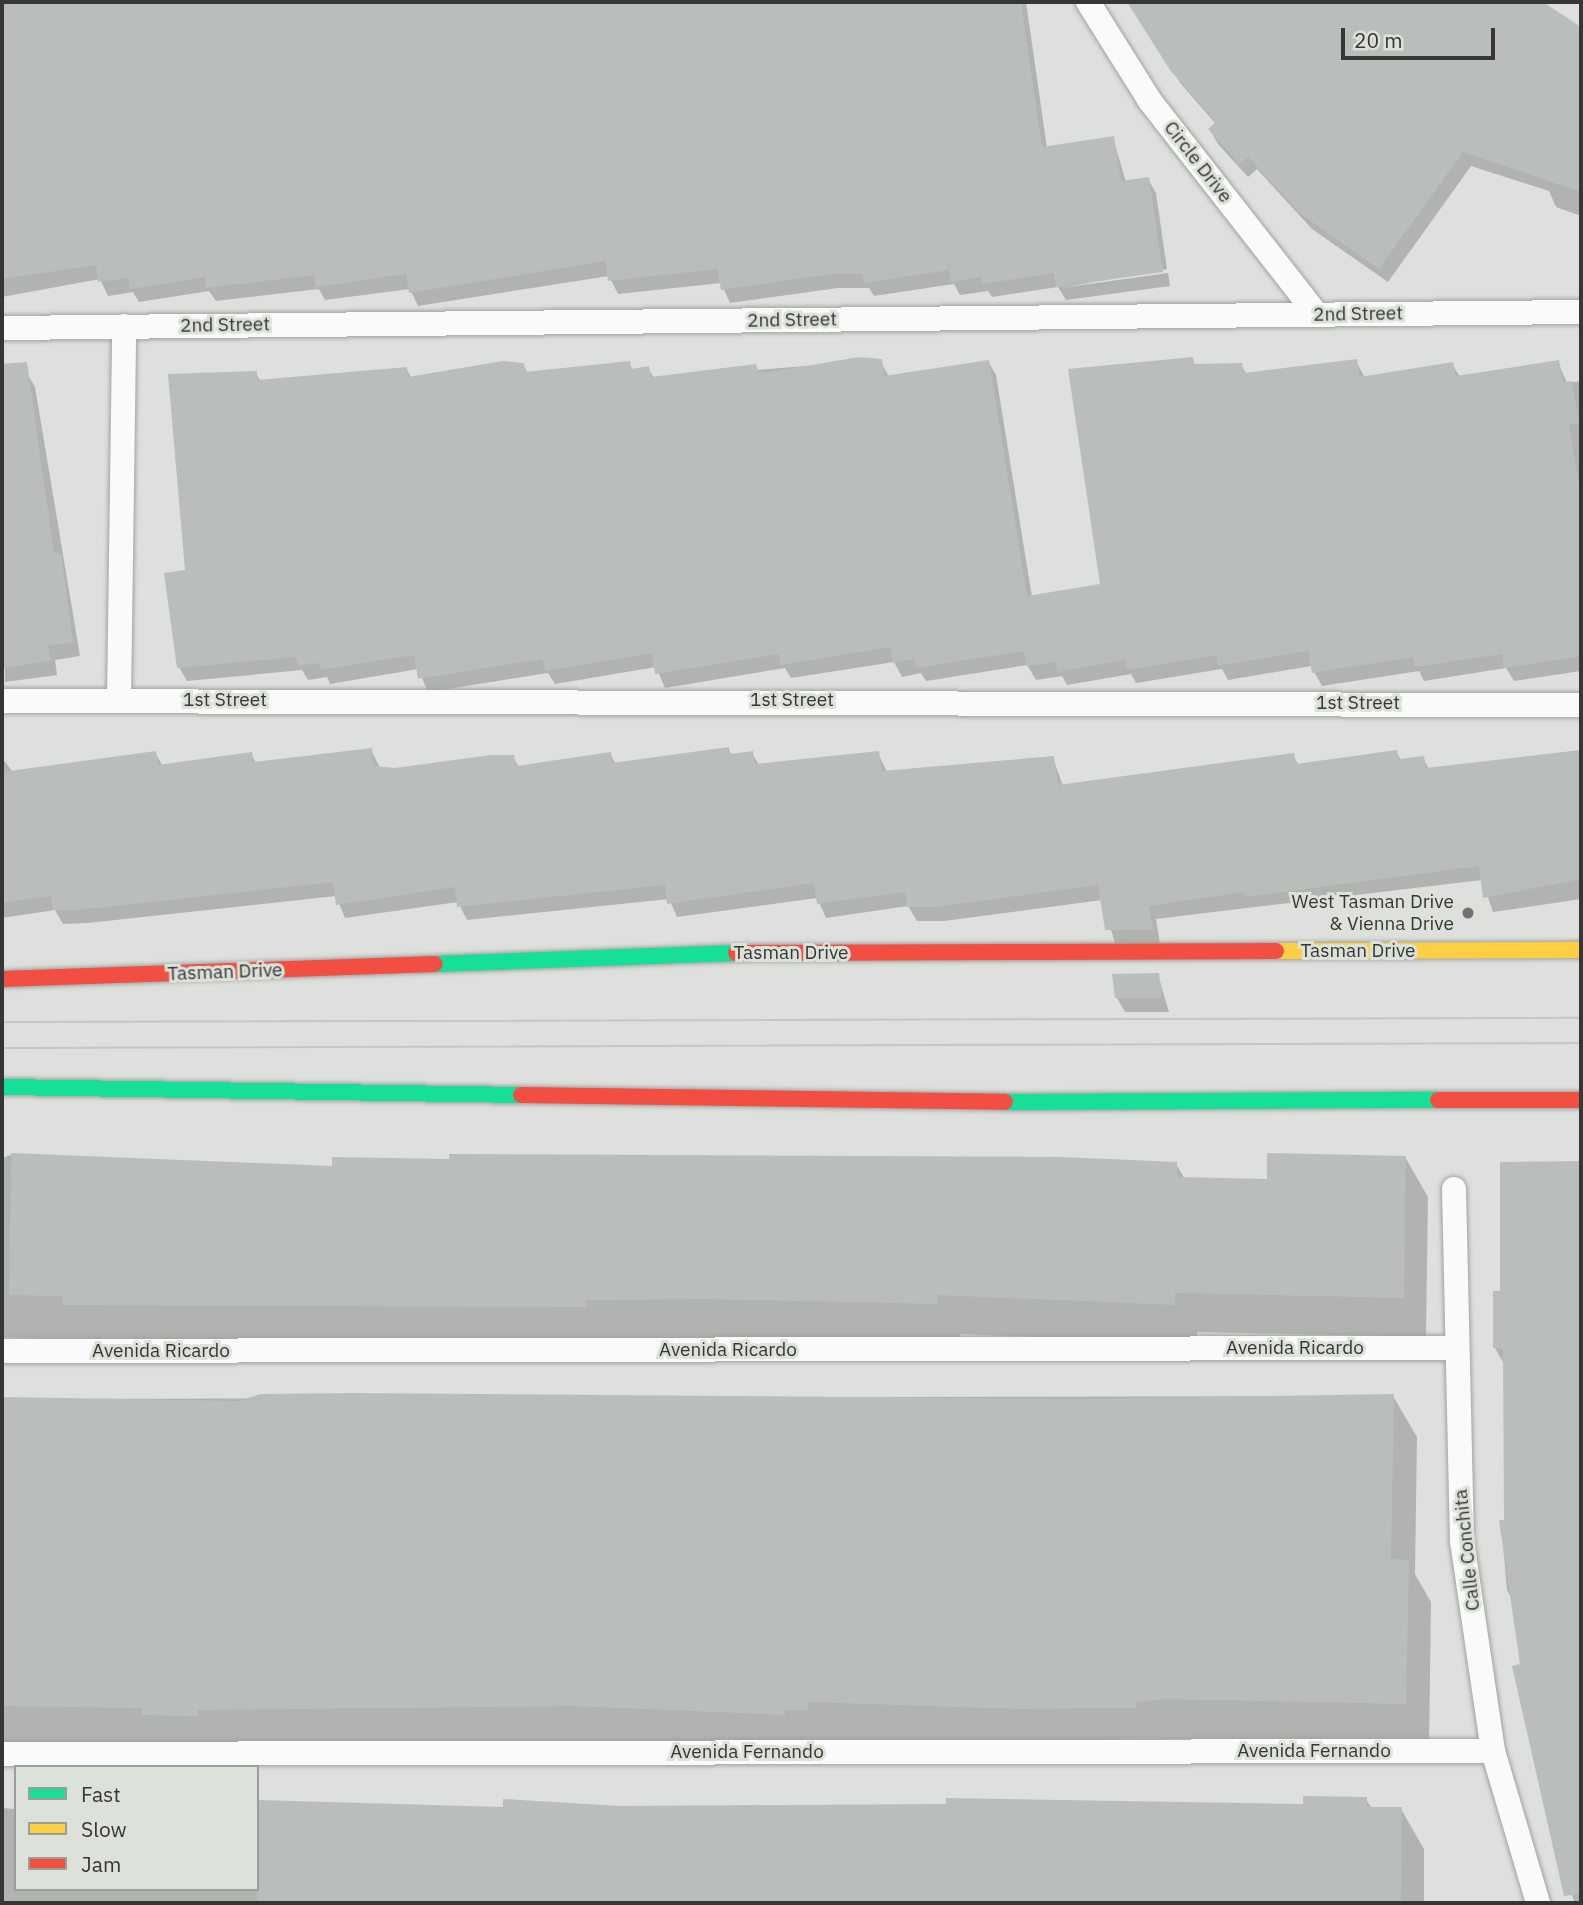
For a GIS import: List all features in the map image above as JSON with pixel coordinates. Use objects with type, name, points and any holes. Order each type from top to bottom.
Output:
[{"type":"street","name":"Tasman Drive","points":[[2,979],[730,953],[1581,950]]},
{"type":"street","points":[[2,1087],[953,1102],[1581,1100]]},
{"type":"lane","name":"Circle Drive","points":[[1088,2],[1150,101],[1317,315]]},
{"type":"lane","name":"2nd Street","points":[[2,328],[1581,312]]},
{"type":"lane","points":[[119,700],[124,326]]},
{"type":"lane","name":"1st Street","points":[[2,701],[1581,705]]},
{"type":"lane","name":"Calle Conchita","points":[[1454,1189],[1454,1348],[1462,1541],[1493,1751],[1538,1903]]},
{"type":"lane","name":"Avenida Ricardo","points":[[2,1351],[1454,1348]]},
{"type":"lane","name":"Avenida Fernando","points":[[2,1754],[1493,1751]]},
{"type":"building","points":[[2,2],[1021,2],[1042,147],[1114,136],[1121,181],[1149,177],[1163,272],[1056,287],[1054,273],[982,284],[981,277],[951,282],[949,270],[864,283],[863,274],[830,274],[721,290],[717,269],[608,281],[605,261],[409,293],[406,274],[316,287],[314,275],[206,288],[205,277],[130,289],[128,278],[98,282],[96,265],[2,279]]},
{"type":"building","points":[[1127,2],[1543,2],[1581,27],[1581,192],[1463,152],[1379,269],[1302,215],[1248,157],[1239,164],[1208,129],[1216,122],[1170,70]]},
{"type":"building","points":[[859,357],[882,359],[884,376],[989,360],[1027,596],[1100,584],[1068,369],[1193,357],[1194,364],[1242,363],[1244,373],[1357,359],[1360,377],[1453,362],[1456,376],[1559,360],[1563,382],[1572,381],[1579,423],[1569,425],[1581,495],[1581,656],[1504,668],[1502,654],[1415,667],[1413,657],[1312,673],[1308,651],[1218,666],[1216,655],[1127,670],[1125,660],[1057,672],[1056,662],[1026,666],[1024,651],[916,668],[915,659],[893,663],[890,647],[781,665],[779,654],[655,674],[652,653],[545,671],[543,659],[418,679],[414,655],[321,670],[319,663],[298,666],[296,657],[177,668],[164,573],[185,570],[168,374],[257,371],[257,380],[407,367],[408,377],[503,361],[524,363],[525,372],[630,361],[631,369],[649,366],[651,377],[756,364],[758,372],[770,372]]},
{"type":"building","points":[[27,362],[54,553],[61,553],[73,642],[48,646],[51,661],[2,668],[2,364]]},
{"type":"building","points":[[729,747],[730,754],[753,751],[755,764],[879,751],[882,771],[1054,756],[1058,785],[1294,753],[1296,764],[1397,750],[1399,759],[1424,756],[1426,768],[1581,750],[1581,879],[1483,898],[1479,866],[1245,897],[1244,892],[1149,906],[1153,930],[1105,930],[1098,885],[936,907],[907,907],[905,892],[817,904],[814,883],[667,904],[665,885],[457,907],[455,887],[336,905],[333,882],[79,910],[53,910],[51,896],[2,903],[2,772],[156,751],[158,765],[252,752],[253,762],[372,748],[374,766],[395,768],[491,755],[514,755],[516,766],[611,752],[612,763]]},
{"type":"building","points":[[1159,973],[1162,998],[1115,998],[1112,974]]},
{"type":"building","points":[[11,1153],[332,1166],[332,1157],[449,1159],[449,1154],[1061,1157],[1177,1162],[1177,1177],[1267,1179],[1267,1153],[1406,1156],[1404,1298],[1175,1293],[1175,1305],[938,1295],[938,1304],[707,1299],[587,1300],[587,1307],[62,1305],[62,1296],[9,1295]]},
{"type":"building","points":[[1581,1161],[1581,1894],[1564,1896],[1512,1666],[1520,1664],[1499,1520],[1504,1520],[1503,1349],[1493,1348],[1493,1291],[1500,1291],[1500,1162]]},
{"type":"building","points":[[261,1394],[1083,1399],[1394,1394],[1391,1559],[1409,1560],[1406,1704],[1165,1699],[1137,1702],[1136,1708],[1021,1709],[808,1702],[808,1710],[785,1710],[785,1715],[573,1706],[198,1710],[198,1716],[142,1715],[142,1708],[2,1706],[2,1397],[238,1401]]},
{"type":"building","points":[[1303,1796],[1367,1797],[1367,1807],[1402,1807],[1401,1903],[257,1903],[259,1800],[503,1807],[503,1799],[620,1806],[946,1804],[946,1798],[1303,1804]]},
{"type":"tram line","points":[[2,1022],[1581,1018]]},
{"type":"tram line","points":[[2,1048],[1581,1043]]},
{"type":"traffic: fast","points":[[435,964],[736,953]]},
{"type":"traffic: fast","points":[[2,1087],[521,1095]]},
{"type":"traffic: fast","points":[[1005,1102],[1438,1100]]},
{"type":"traffic: slow","points":[[1276,951],[1581,950]]},
{"type":"traffic: jam","points":[[736,953],[1276,951]]},
{"type":"traffic: jam","points":[[2,979],[435,964]]},
{"type":"traffic: jam","points":[[521,1095],[1005,1102]]},
{"type":"traffic: jam","points":[[1438,1100],[1581,1100]]},
{"type":"place","name":"West Tasman Drive & Vienna Drive","points":[[1468,913]]}]
